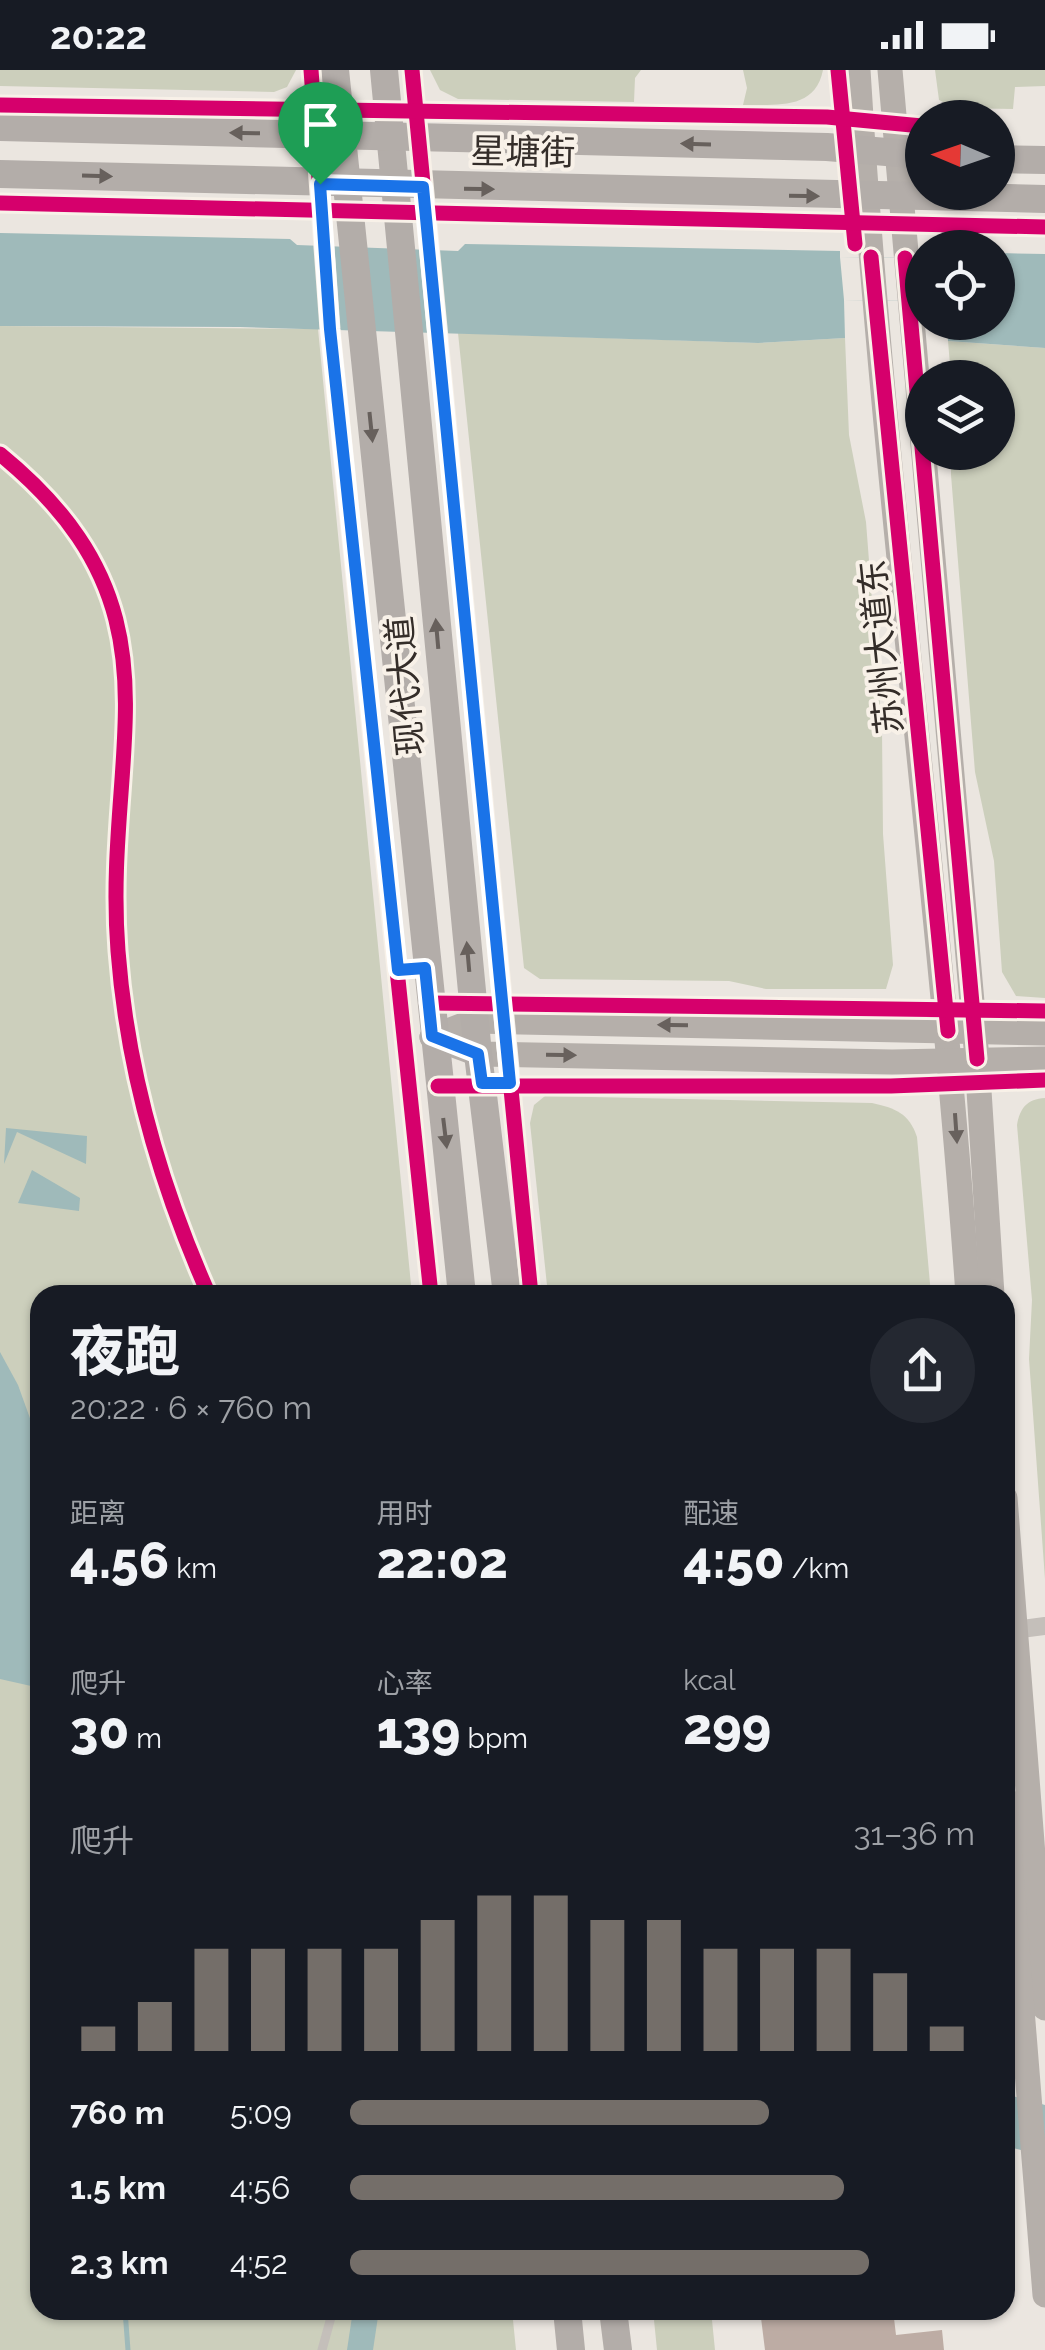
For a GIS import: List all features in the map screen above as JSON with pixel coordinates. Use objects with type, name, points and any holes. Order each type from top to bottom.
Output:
[{"type":"main road","name":"现代大道","points":[[335,70],[432,1036],[461,1285]]},
{"type":"main road","name":"现代大道","points":[[384,70],[474,1021],[506,1285]]},
{"type":"main road","name":"苏州大道东","points":[[858,70],[874,300],[951,1060],[967,1285]]},
{"type":"main road","name":"苏州大道东","points":[[890,70],[905,133]]},
{"type":"main road","name":"星塘街","points":[[0,128],[863,149],[905,153]]},
{"type":"main road","points":[[1015,159],[1045,160]]},
{"type":"main road","name":"星塘街","points":[[0,174],[1045,200]]},
{"type":"main road","name":"苏州大道东","points":[[905,176],[900,198],[977,1058],[991,1285]]},
{"type":"main road","points":[[432,1036],[474,1021],[1045,1032]]},
{"type":"main road","points":[[432,1036],[478,1054],[1045,1059]]},
{"type":"main road","points":[[1015,1693],[1045,2008]]},
{"type":"main road","points":[[1015,1923],[1045,2295]]},
{"type":"main road","points":[[568,2320],[572,2350]]},
{"type":"main road","points":[[615,2320],[618,2350]]},
{"type":"street","points":[[1015,1629],[1045,1626]]},
{"type":"lane","points":[[0,454],[76,534],[103,576],[117,613],[128,692],[116,906],[125,1012],[157,1153],[205,1285]]},
{"type":"lane","points":[[322,2350],[330,2320]]},
{"type":"green space","points":[[0,70],[296,70],[287,87],[274,92],[0,86]]},
{"type":"green space","points":[[430,70],[641,70],[635,78],[634,102],[458,99],[440,90]]},
{"type":"green space","points":[[743,70],[823,70],[819,83],[803,99],[743,105],[747,88]]},
{"type":"green space","points":[[935,70],[1045,70],[1045,86],[1015,87],[1014,100],[939,100]]},
{"type":"green space","points":[[0,326],[318,329],[411,1285],[30,1285],[30,2320],[513,2320],[516,2350],[0,2350]]},
{"type":"green space","points":[[458,333],[758,343],[845,338],[849,435],[866,522],[882,730],[883,834],[893,965],[886,989],[766,989],[729,981],[540,979],[524,968]]},
{"type":"green space","points":[[948,341],[1045,348],[1045,998],[1016,996],[1002,972],[994,861],[975,772],[951,475],[951,470],[1015,470],[1015,360],[950,360]]},
{"type":"green space","points":[[545,1096],[872,1103],[894,1110],[910,1122],[917,1137],[930,1285],[547,1285],[530,1123],[534,1105]]},
{"type":"green space","points":[[1045,1098],[1045,1579],[1029,1359],[1032,1300],[1017,1125],[1025,1106]]},
{"type":"green space","points":[[654,2320],[712,2320],[715,2350],[657,2350]]},
{"type":"water","points":[[0,233],[290,239],[297,245],[458,251],[465,244],[840,251],[840,257],[905,258],[905,301],[844,300],[845,338],[758,343],[240,327],[0,326]]},
{"type":"water","points":[[1015,253],[1045,254],[1045,348],[948,341],[1015,340]]},
{"type":"water","points":[[6,1128],[87,1136],[86,1164],[17,1132],[4,1164]]},
{"type":"water","points":[[32,1170],[80,1198],[79,1211],[18,1203]]},
{"type":"water","points":[[0,1352],[30,1418],[30,1686],[0,1679]]},
{"type":"water","points":[[1015,2097],[1045,2105],[1045,2156],[1015,2148]]},
{"type":"water","points":[[352,2320],[378,2320],[373,2350],[347,2350]]},
{"type":"pier","points":[[840,257],[905,258],[905,301],[844,300]]},
{"type":"building","points":[[761,2320],[894,2320],[896,2335],[942,2330],[944,2350],[765,2350]]},
{"type":"waterway","points":[[126,2320],[128,2350]]},
{"type":"cycle path","points":[[311,70],[330,329],[430,1285]]},
{"type":"cycle path","points":[[412,70],[530,1285]]},
{"type":"cycle path","points":[[838,70],[855,244]]},
{"type":"cycle path","points":[[0,105],[827,117],[905,124]]},
{"type":"cycle path","points":[[0,203],[1045,227]]},
{"type":"cycle path","points":[[871,257],[948,1031]]},
{"type":"cycle path","points":[[912,340],[977,1059]]},
{"type":"cycle path","points":[[0,454],[60,512],[97,569],[117,626],[125,685],[116,878],[123,995],[138,1083],[161,1170],[205,1285]]},
{"type":"cycle path","points":[[429,1003],[1045,1011]]},
{"type":"cycle path","points":[[438,1086],[891,1086],[1045,1080]]},
{"type":"route","points":[[320,184],[423,187],[510,1083],[482,1083],[478,1054],[432,1036],[425,968],[398,970],[330,329],[320,184]]}]
